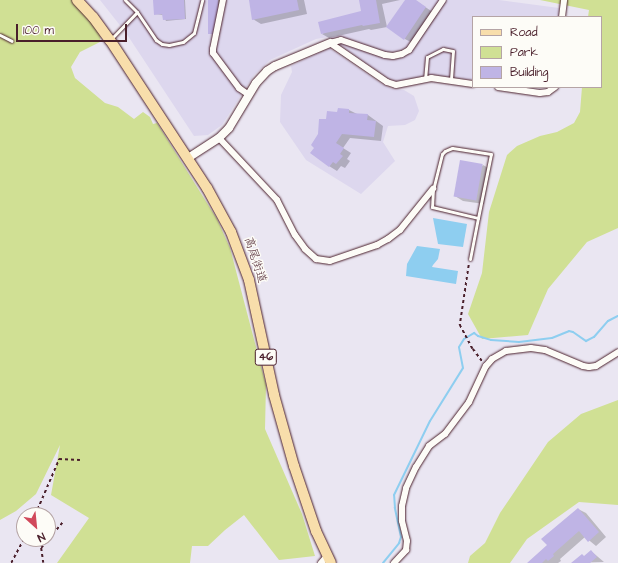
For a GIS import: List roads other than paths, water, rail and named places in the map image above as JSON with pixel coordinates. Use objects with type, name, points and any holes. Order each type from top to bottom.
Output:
[{"type":"main road","name":"高尾街道","points":[[77,0],[93,17],[110,40],[188,158],[220,210],[243,260],[249,280],[283,429],[326,561]]},
{"type":"street","points":[[223,0],[213,52],[239,88],[249,95]]},
{"type":"street","points":[[188,158],[219,138],[229,128],[237,117],[256,83],[275,66],[330,43],[341,40],[385,55],[393,56],[402,54],[409,50],[444,0]]},
{"type":"street","points":[[562,16],[564,0]]},
{"type":"street","points":[[330,43],[387,82],[396,85],[431,78],[472,84]]},
{"type":"street","points":[[505,88],[540,93],[548,92],[554,88]]},
{"type":"street","points":[[219,138],[277,200],[295,235],[305,249],[316,259],[330,261],[377,245],[388,239],[400,230],[433,189]]},
{"type":"street","points":[[394,563],[406,550],[407,541],[402,521],[402,506],[406,488],[416,467],[429,446],[445,434],[469,402],[486,366],[492,359],[506,351],[531,348],[545,350],[583,366],[589,367],[596,366],[618,352]]},
{"type":"lane","points":[[125,0],[137,12],[156,40],[162,44],[168,45],[183,42],[194,33],[202,0]]},
{"type":"lane","points":[[110,40],[137,12]]},
{"type":"lane","points":[[0,35],[12,41]]},
{"type":"lane","points":[[425,80],[427,58],[443,49],[453,50],[451,81]]},
{"type":"lane","points":[[470,259],[491,154],[452,148],[444,151],[433,189],[432,208],[478,218]]},
{"type":"water","points":[[433,218],[467,224],[463,247],[438,244]]},
{"type":"water","points":[[417,246],[440,249],[438,259],[432,267],[458,271],[456,284],[406,276],[407,264]]},
{"type":"waterway","points":[[383,563],[399,543],[401,537],[394,495],[430,421],[463,368],[459,347],[464,339],[474,333],[478,336],[491,340],[519,342],[552,338],[569,331],[586,341],[594,337],[608,321],[618,316]]}]
